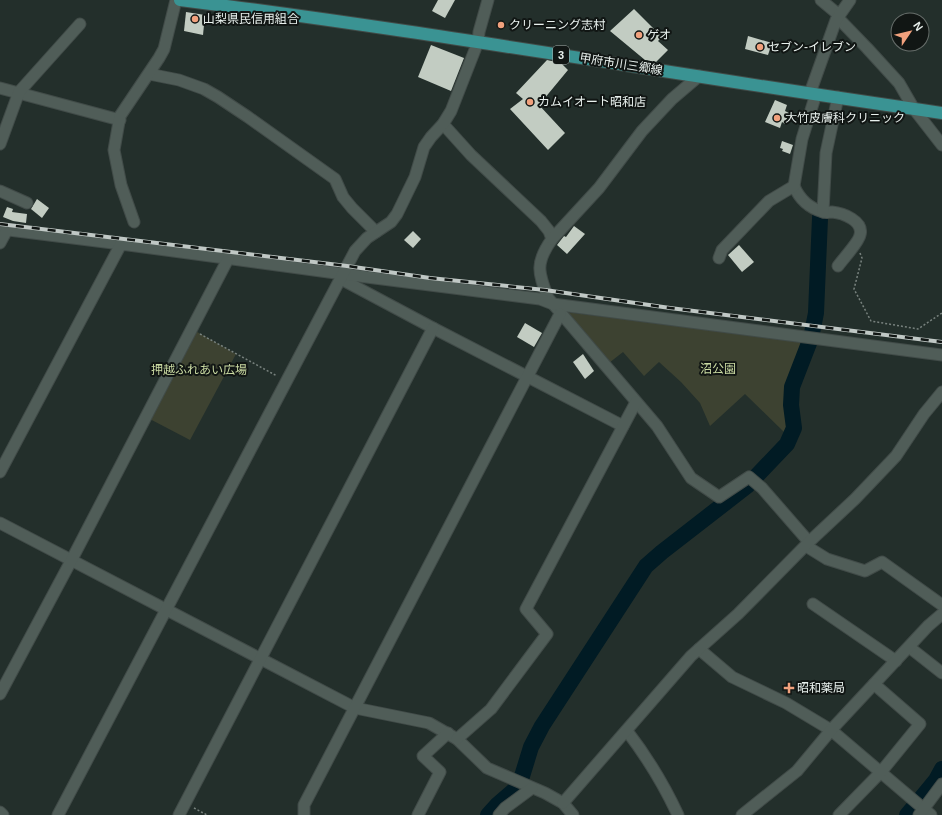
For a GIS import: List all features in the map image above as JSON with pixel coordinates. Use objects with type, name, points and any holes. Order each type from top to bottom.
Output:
[{"type":"main road","name":"甲府市川三郷線","points":[[180,0],[478,42],[914,109],[940,111]]},
{"type":"street","points":[[134,222],[121,185],[114,150],[120,116],[164,49],[176,0]]},
{"type":"street","points":[[58,815],[355,251],[367,238],[391,222],[397,214],[415,177],[424,148],[431,136],[443,124],[450,111],[478,42],[479,32],[488,0]]},
{"type":"street","points":[[821,0],[899,84],[914,109],[942,145]]},
{"type":"street","points":[[838,266],[860,236],[860,229],[857,222],[847,216],[834,212],[823,212],[809,205],[798,196],[794,186],[802,139],[813,93],[838,17],[850,0]]},
{"type":"street","points":[[0,144],[19,92],[80,24]]},
{"type":"street","points":[[149,74],[179,80],[218,97],[335,178],[343,197],[376,232]]},
{"type":"street","points":[[699,76],[672,99],[642,132],[599,188],[552,240],[544,251],[540,260],[540,280],[560,314],[656,426],[691,478],[719,497],[749,477],[762,488],[807,544],[827,560],[866,571],[882,562],[942,605]]},
{"type":"street","points":[[0,88],[120,120]]},
{"type":"street","points":[[823,212],[826,153],[838,97]]},
{"type":"street","points":[[443,124],[471,155],[542,221],[549,231],[552,240]]},
{"type":"street","points":[[719,258],[722,250],[740,233],[769,201],[794,186]]},
{"type":"street","points":[[0,191],[27,203]]},
{"type":"street","points":[[0,243],[4,230],[228,258],[342,276],[540,299],[818,339],[942,355]]},
{"type":"street","points":[[0,472],[121,244]]},
{"type":"street","points":[[0,694],[71,561],[228,258]]},
{"type":"street","points":[[342,276],[433,328],[623,426]]},
{"type":"street","points":[[304,815],[304,804],[560,314]]},
{"type":"street","points":[[179,815],[433,328]]},
{"type":"street","points":[[563,804],[691,656],[738,614],[807,544],[855,499],[896,456],[924,414],[942,392]]},
{"type":"street","points":[[418,815],[440,772],[423,756],[491,709],[547,634],[526,609],[636,402]]},
{"type":"street","points":[[0,523],[355,708],[429,723],[453,736],[487,768],[545,793],[563,804],[573,815]]},
{"type":"street","points":[[813,604],[896,661]]},
{"type":"street","points":[[742,815],[797,771],[831,730],[928,626],[942,614]]},
{"type":"street","points":[[909,647],[942,673]]},
{"type":"street","points":[[699,649],[732,677],[786,703],[831,730],[881,772],[925,813],[942,784]]},
{"type":"street","points":[[839,815],[881,772],[920,724],[874,684]]},
{"type":"street","points":[[627,731],[646,757],[668,794],[678,815]]},
{"type":"street","points":[[499,815],[505,808],[532,788]]},
{"type":"street","points":[[0,812],[3,815]]},
{"type":"path","points":[[857,242],[862,258],[854,289],[871,321],[918,329],[942,313]]},
{"type":"path","points":[[192,329],[286,381]]},
{"type":"path","points":[[186,803],[207,815]]},
{"type":"green space","name":"沼公園","points":[[566,312],[803,342],[787,382],[785,406],[787,425],[784,432],[745,394],[710,426],[700,403],[681,382],[659,362],[644,376],[623,352],[609,363]]},
{"type":"green space","name":"押越ふれあい広場","points":[[192,329],[236,354],[190,440],[146,417]]},
{"type":"building","points":[[438,0],[455,0],[445,18],[432,11]]},
{"type":"building","points":[[634,9],[662,37],[658,41],[668,50],[656,62],[645,60],[610,31]]},
{"type":"building","points":[[186,12],[205,15],[203,35],[184,31]]},
{"type":"building","points":[[748,36],[772,43],[768,55],[745,49]]},
{"type":"building","points":[[431,45],[464,58],[451,91],[418,77]]},
{"type":"building","name":"カムイオート昭和店","points":[[547,60],[561,63],[568,70],[539,105],[565,133],[548,150],[510,109],[523,99],[516,93]]},
{"type":"building","name":"大竹皮膚科クリニック","points":[[775,100],[787,105],[785,111],[789,113],[785,124],[782,122],[780,128],[765,122]]},
{"type":"building","points":[[782,141],[793,145],[790,154],[782,151],[783,149],[780,148]]},
{"type":"building","points":[[37,199],[49,208],[42,218],[31,209]]},
{"type":"building","points":[[7,207],[13,209],[12,212],[27,214],[26,223],[13,221],[3,217]]},
{"type":"building","points":[[574,226],[585,234],[567,254],[557,245],[564,236],[566,237]]},
{"type":"building","points":[[413,231],[421,239],[413,248],[404,240]]},
{"type":"building","points":[[739,245],[754,262],[742,272],[728,255]]},
{"type":"building","points":[[525,323],[542,333],[534,347],[517,337]]},
{"type":"building","points":[[583,354],[594,371],[585,379],[573,362]]},
{"type":"waterway","points":[[488,815],[519,786],[531,747],[542,726],[646,566],[747,486],[787,444],[794,428],[791,405],[792,387],[811,338],[816,313],[820,218]]},
{"type":"waterway","points":[[922,797],[936,780],[942,769]]},
{"type":"waterway","points":[[907,815],[912,809]]},
{"type":"railway","points":[[0,224],[347,266],[430,278],[545,290],[670,308],[942,342]]},
{"type":"place","name":"山梨県民信用組合","points":[[195,19]]},
{"type":"place","name":"クリーニング志村","points":[[501,25]]},
{"type":"place","name":"ゲオ","points":[[639,35]]},
{"type":"place","name":"セブン-イレブン","points":[[760,47]]},
{"type":"place","name":"カムイオート昭和店","points":[[530,102]]},
{"type":"place","name":"大竹皮膚科クリニック","points":[[777,118]]},
{"type":"place","name":"昭和薬局","points":[[789,688]]}]
